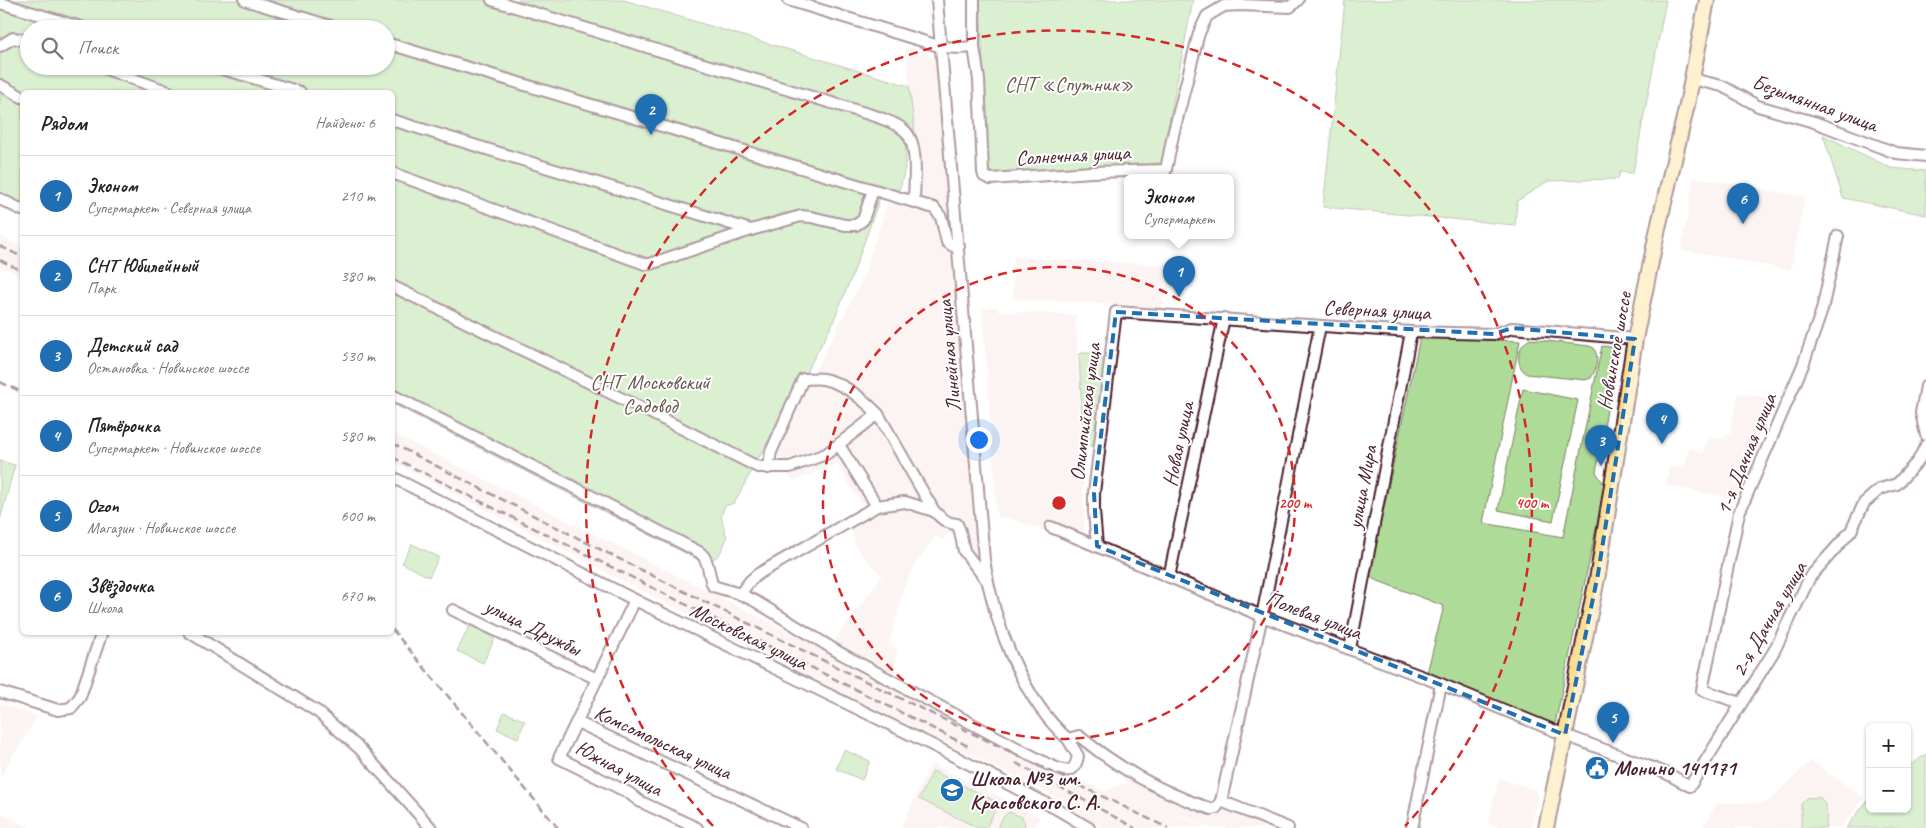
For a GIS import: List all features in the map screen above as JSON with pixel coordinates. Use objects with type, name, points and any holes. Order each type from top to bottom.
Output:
[{"type":"main road","name":"Новинское шоссе","points":[[1546,828],[1598,574],[1635,339],[1692,79],[1707,0]]},
{"type":"street","points":[[245,0],[311,20]]},
{"type":"street","points":[[492,0],[878,117],[892,123],[906,132],[912,143],[914,152],[914,202]]},
{"type":"street","points":[[788,0],[942,46],[960,48],[974,47],[974,0]]},
{"type":"street","name":"Линейная улица","points":[[937,0],[987,581],[1001,630],[1029,689],[1045,713],[1072,738]]},
{"type":"street","name":"Солнечная улица","points":[[974,47],[979,80],[984,176],[990,179],[1014,176],[1166,170],[1199,33],[1207,16],[1224,6],[1290,7],[1298,0]]},
{"type":"street","points":[[0,3],[57,20]]},
{"type":"street","points":[[0,46],[13,38],[20,39]]},
{"type":"street","points":[[395,46],[937,210],[941,217],[947,242],[953,246],[959,246]]},
{"type":"street","points":[[123,75],[164,90]]},
{"type":"street","points":[[243,75],[293,90]]},
{"type":"street","name":"Безымянная улица","points":[[1692,79],[1722,86],[1758,106],[1814,122],[1896,153],[1926,156]]},
{"type":"street","points":[[0,85],[20,96]]},
{"type":"street","points":[[395,121],[751,230]]},
{"type":"street","points":[[395,175],[645,264],[656,264],[751,230],[805,216],[845,225],[856,225],[863,220],[873,190]]},
{"type":"street","points":[[0,199],[20,209]]},
{"type":"street","name":"1-я Дачная улица","points":[[1742,703],[1702,690],[1739,513],[1803,365],[1822,310],[1838,236]]},
{"type":"street","points":[[395,287],[758,467],[790,467],[826,454],[878,414]]},
{"type":"street","name":"Северная улица","points":[[1116,312],[1411,332],[1494,334],[1512,328],[1635,339]]},
{"type":"street","name":"Олимпийская улица","points":[[1098,546],[1094,494],[1116,312]]},
{"type":"street","name":"Новая улица","points":[[1170,577],[1224,318]]},
{"type":"street","points":[[1077,761],[1078,756],[1072,738],[1079,736],[1108,759],[1133,774],[1199,805],[1211,809],[1216,808],[1221,801],[1262,616],[1320,326]]},
{"type":"street","name":"улица Мира","points":[[1350,649],[1411,332]]},
{"type":"street","points":[[768,468],[772,452],[803,379],[823,379],[833,382],[868,404],[878,414],[934,511],[951,524],[957,524],[964,551],[987,581]]},
{"type":"street","points":[[1926,386],[1921,413],[1926,435]]},
{"type":"street","points":[[395,397],[699,552],[706,559],[713,586],[740,594],[755,601],[840,653],[1047,764],[1064,770],[1070,770],[1083,754],[1089,752],[1108,759]]},
{"type":"street","points":[[838,445],[876,506]]},
{"type":"street","name":"2-я Дачная улица","points":[[1565,735],[1666,772],[1690,786],[1774,651],[1810,577],[1851,531],[1864,502],[1880,489],[1897,484],[1918,461],[1926,445]]},
{"type":"street","name":"Московская улица","points":[[395,479],[942,751],[1055,808],[1089,828]]},
{"type":"street","points":[[740,594],[758,574],[876,506],[905,502],[934,511]]},
{"type":"street","name":"Полевая улица","points":[[1051,527],[1262,616],[1441,684],[1565,735]]},
{"type":"street","name":"Комсомольская улица","points":[[636,600],[577,722],[801,828]]},
{"type":"street","name":"улица Дружбы","points":[[453,610],[597,679]]},
{"type":"street","points":[[0,692],[58,710],[71,708],[80,697],[101,635]]},
{"type":"street","points":[[194,635],[318,712],[360,750],[431,828]]},
{"type":"street","points":[[1412,828],[1441,684]]},
{"type":"street","name":"Южная улица","points":[[577,722],[559,758],[629,793],[638,801],[697,828]]},
{"type":"street","points":[[1221,801],[1288,828]]},
{"type":"highlighted area","points":[[1116,312],[1494,334],[1512,328],[1635,339],[1598,574],[1565,735],[1097,546],[1094,493]]},
{"type":"shaded area","points":[[905,47],[927,52],[929,58],[937,58],[956,242],[957,304],[978,554],[961,554],[949,533],[943,541],[936,536],[917,561],[904,588],[889,644],[897,649],[895,675],[834,641],[882,576],[857,549],[848,521],[865,510],[837,464],[793,481],[775,449],[863,278],[889,198],[922,209]]},
{"type":"shaded area","points":[[1694,177],[1805,197],[1791,270],[1681,250]]},
{"type":"shaded area","points":[[0,236],[20,246],[20,276],[0,266]]},
{"type":"shaded area","points":[[1014,257],[1165,265],[1162,308],[1012,298]]},
{"type":"shaded area","points":[[997,307],[998,311],[1076,315],[1085,536],[1053,523],[1049,532],[1006,517],[997,518],[982,308]]},
{"type":"shaded area","points":[[1738,393],[1769,398],[1755,455],[1750,454],[1739,500],[1666,485],[1669,466],[1683,468],[1689,448],[1703,453],[1709,437],[1721,439],[1730,433]]},
{"type":"shaded area","points":[[395,434],[892,683],[906,695],[1047,765],[1105,791],[1126,783],[1131,786],[1109,764],[1213,812],[1225,810],[1229,805],[1284,828],[1210,828],[1163,807],[1205,828],[1102,828],[1041,789],[804,674],[395,463]]},
{"type":"shaded area","points":[[0,703],[37,716],[0,778]]},
{"type":"shaded area","points":[[1811,761],[1864,798],[1841,828],[1702,828],[1717,803],[1766,803]]},
{"type":"shaded area","name":"Школа №3 им. Красовского С. А.","points":[[931,763],[1040,817],[1035,828],[901,828]]},
{"type":"shaded area","points":[[1499,778],[1538,791],[1532,828],[1508,828],[1488,824]]},
{"type":"shaded area","points":[[0,813],[31,828],[0,828]]},
{"type":"green space","name":"СНТ Московский Садовод","points":[[0,0],[624,0],[909,86],[915,132],[906,138],[906,159],[898,192],[883,189],[854,271],[831,327],[734,503],[725,506],[721,516],[727,538],[723,547],[716,557],[703,562],[395,405],[395,181],[645,268],[658,268],[749,236],[798,222],[787,212],[648,258],[395,170],[395,90],[174,90],[133,75],[395,75],[395,20],[20,20],[20,36],[10,34],[0,38]]},
{"type":"green space","name":"СНТ «Спутник»","points":[[980,0],[1193,0],[1161,163],[988,173]]},
{"type":"green space","points":[[1345,0],[1666,0],[1633,173],[1620,172],[1618,179],[1548,181],[1517,201],[1515,225],[1323,207]]},
{"type":"green space","points":[[18,42],[20,43],[20,75],[109,75],[150,90],[20,90],[20,215],[0,205],[0,53]]},
{"type":"green space","points":[[1823,135],[1891,168],[1926,171],[1926,215],[1843,198]]},
{"type":"green space","points":[[1420,337],[1520,341],[1483,523],[1563,537],[1602,346],[1618,348],[1596,472],[1605,486],[1555,724],[1427,673],[1444,606],[1373,579],[1370,574]]},
{"type":"green space","points":[[1531,339],[1594,348],[1597,363],[1591,378],[1585,380],[1527,374],[1520,366],[1519,355],[1523,345]]},
{"type":"green space","points":[[1081,353],[1097,354],[1105,359],[1096,445],[1093,447],[1086,445],[1083,441],[1079,355]]},
{"type":"green space","points":[[1523,389],[1578,400],[1553,521],[1498,510]]},
{"type":"green space","points":[[0,461],[15,465],[0,520]]},
{"type":"green space","points":[[412,544],[439,557],[429,577],[402,563]]},
{"type":"green space","points":[[470,625],[495,638],[483,663],[457,651]]},
{"type":"green space","points":[[504,712],[525,721],[518,738],[497,729]]},
{"type":"green space","points":[[844,750],[870,761],[862,780],[836,769]]},
{"type":"green space","points":[[1926,754],[1926,828],[1846,828],[1866,802],[1866,813],[1911,813],[1911,765]]},
{"type":"green space","points":[[933,771],[999,803],[986,828],[978,828],[919,799]]},
{"type":"green space","points":[[1819,797],[1826,807],[1826,828],[1801,828],[1801,804],[1807,798]]},
{"type":"green space","points":[[1009,812],[1022,817],[1025,823],[1024,828],[997,828],[1004,816]]},
{"type":"railway","points":[[0,246],[20,256]]},
{"type":"railway","points":[[0,260],[20,270]]},
{"type":"railway","points":[[0,382],[20,391]]},
{"type":"railway","points":[[395,445],[585,542],[1168,828]]},
{"type":"railway","points":[[395,459],[968,746]]},
{"type":"railway","points":[[395,633],[558,828]]},
{"type":"railway","points":[[1016,763],[1135,828]]},
{"type":"place","name":"СНТ Юбилейный","points":[[651,135]]},
{"type":"place","name":"Звёздочка","points":[[1743,224]]},
{"type":"place","name":"Эконом","points":[[1179,297]]},
{"type":"place","name":"Пятёрочка","points":[[1662,444]]},
{"type":"place","name":"Детский сад","points":[[1601,466]]},
{"type":"place","name":"Ozon","points":[[1613,743]]},
{"type":"place","name":"Монино 141171","points":[[1597,768]]},
{"type":"place","name":"Школа №3 им. Красовского С. А.","points":[[952,790]]}]
